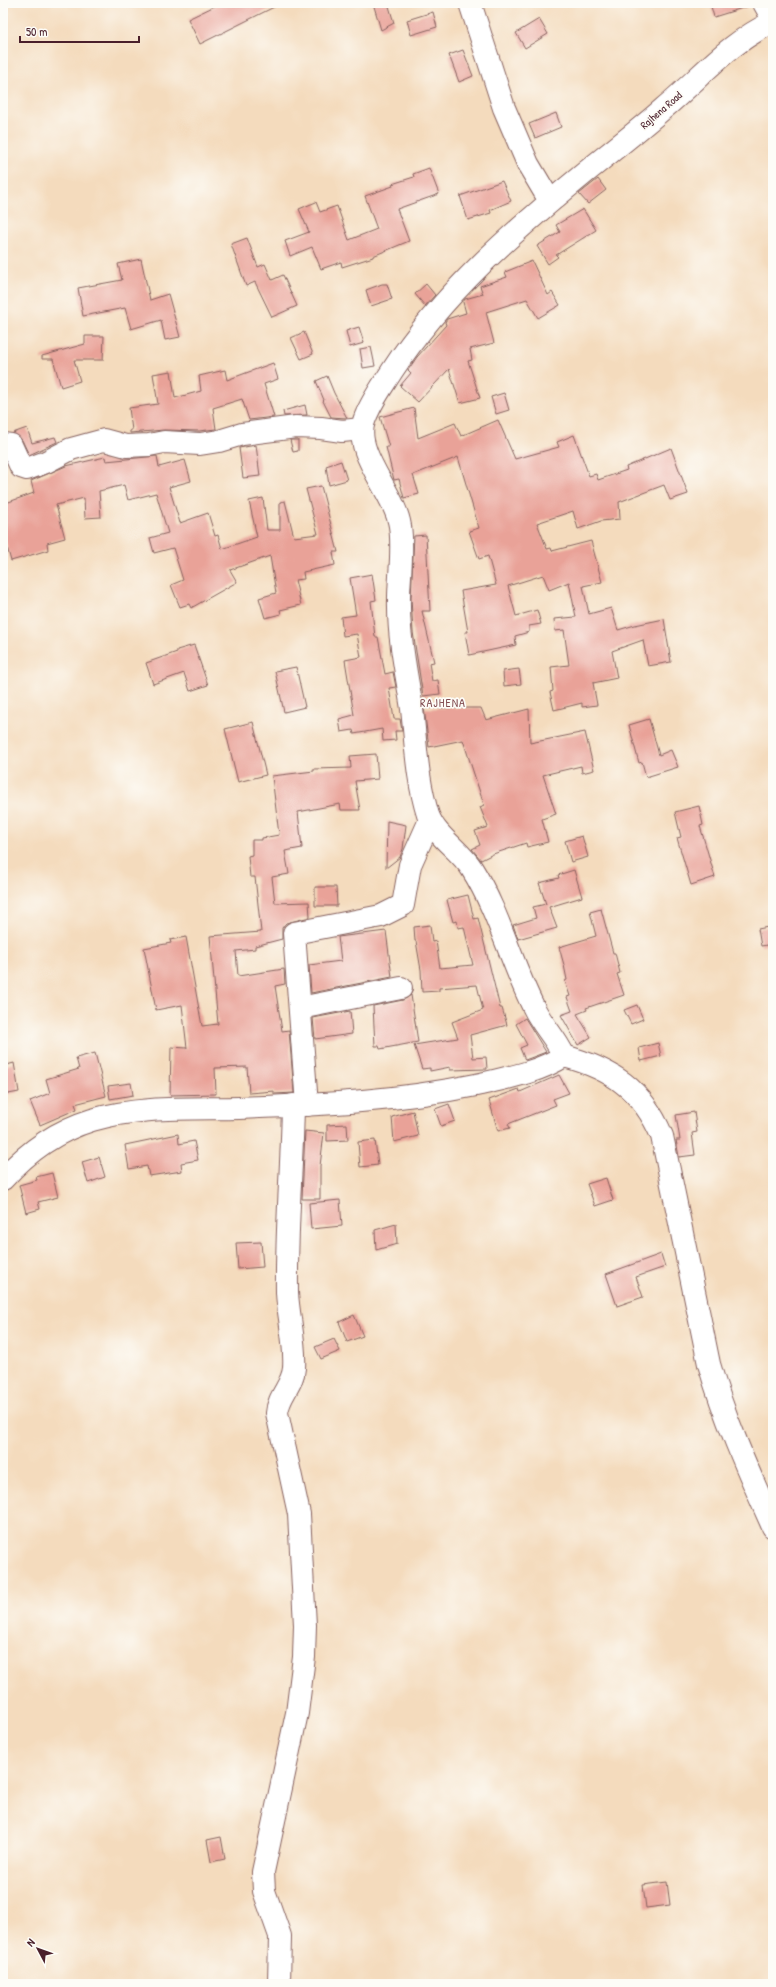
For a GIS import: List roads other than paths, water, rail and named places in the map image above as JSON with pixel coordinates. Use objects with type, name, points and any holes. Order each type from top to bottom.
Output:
[{"type":"street","points":[[470,3],[504,108],[528,164],[550,201]]},
{"type":"street","points":[[764,3],[773,21]]},
{"type":"street","name":"Rajhena Road","points":[[362,429],[364,419],[408,347],[430,318],[481,265],[550,201],[660,112],[732,46],[773,21]]},
{"type":"street","points":[[3,444],[11,445],[21,467],[27,469],[71,450],[104,440],[126,446],[149,445],[164,442],[200,444],[219,442],[242,434],[296,427],[342,431],[362,429],[362,438],[367,453],[393,503],[400,526],[400,623],[412,713],[416,763],[430,820],[472,869],[494,914],[534,1008],[558,1042],[564,1056]]},
{"type":"street","points":[[279,1984],[280,1936],[264,1891],[262,1872],[297,1713],[302,1681],[305,1631],[299,1514],[277,1413],[280,1398],[289,1385],[294,1368],[287,1294],[288,1213],[300,1105],[300,1008],[294,933],[381,916],[403,905],[410,865],[430,820]]},
{"type":"street","points":[[300,1008],[401,988]]},
{"type":"street","points":[[3,1179],[33,1149],[61,1133],[93,1120],[136,1113],[300,1105],[385,1099],[453,1089],[525,1074],[551,1064],[564,1056],[593,1065],[625,1083],[645,1104],[662,1136],[706,1349],[716,1389],[730,1427],[773,1527]]},
{"type":"district","name":"RAJHENA","points":[[443,702]]}]
